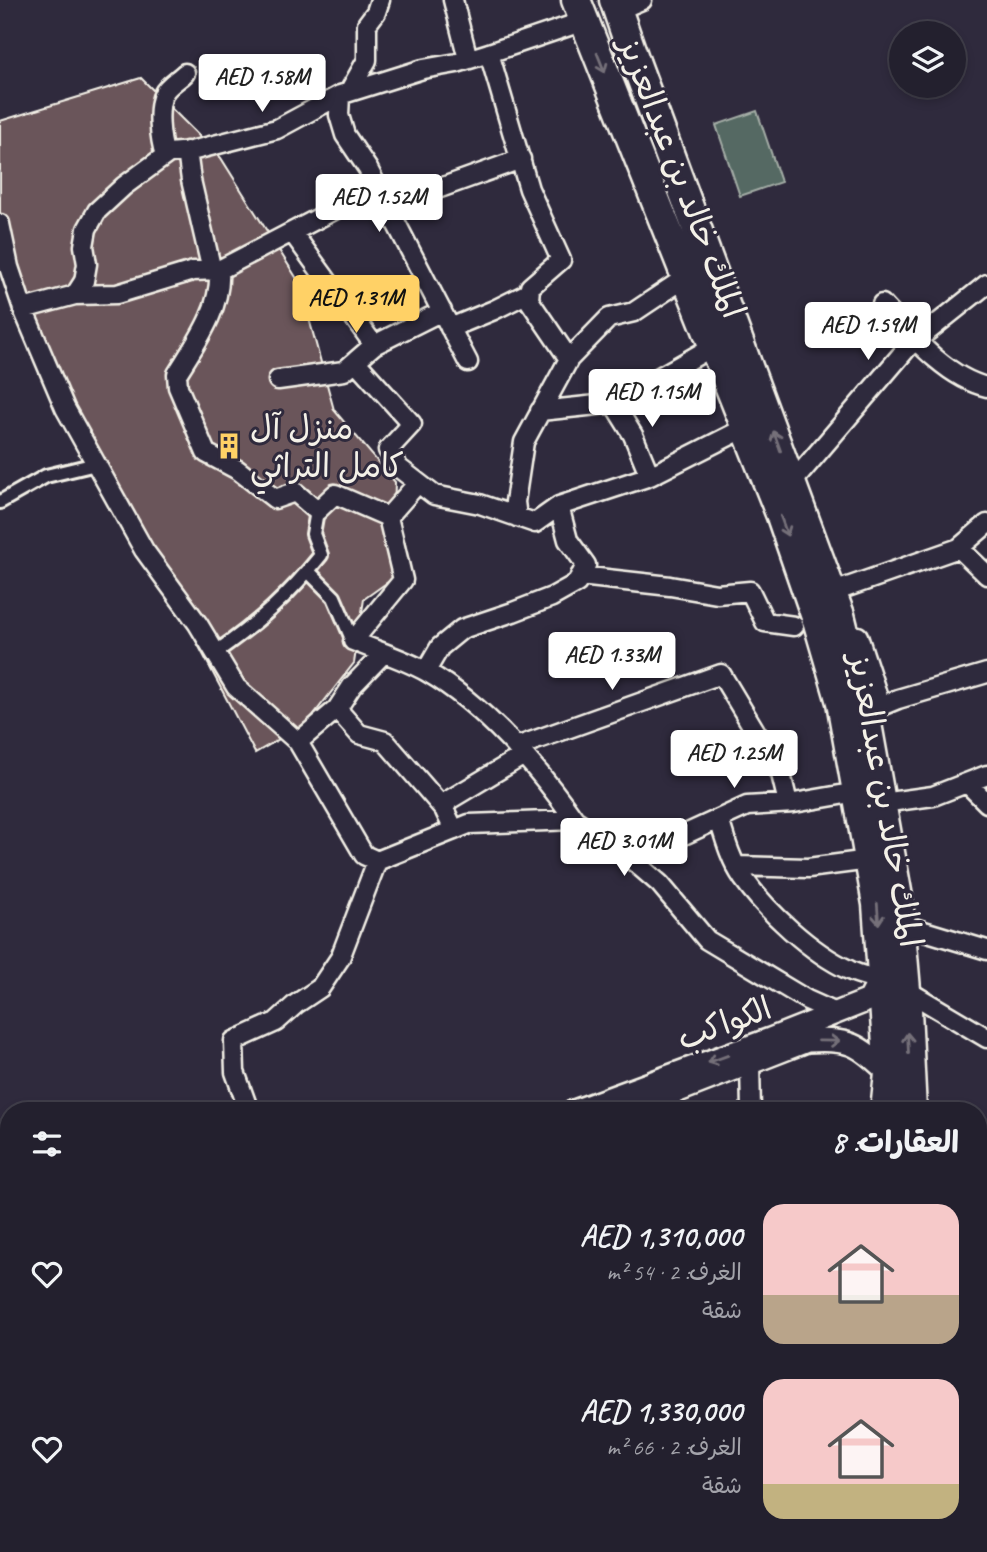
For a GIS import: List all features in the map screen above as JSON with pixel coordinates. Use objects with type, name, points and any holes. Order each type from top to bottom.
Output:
[{"type":"highway","name":"الملك خالد بن عبدالعزيز","points":[[625,3],[636,64],[808,526],[874,715],[870,860],[877,904],[889,1073],[886,1102]]},
{"type":"highway","name":"الملك خالد بن عبدالعزيز","points":[[580,10],[781,516],[818,623],[870,798],[901,924],[912,1102]]},
{"type":"street","points":[[380,0],[368,24],[367,60],[344,94],[339,114],[345,135],[368,170],[468,362]]},
{"type":"street","points":[[453,0],[468,59]]},
{"type":"street","points":[[75,295],[84,281],[87,229],[97,211],[124,186],[165,155],[238,141],[277,129],[344,94],[424,69],[489,53],[580,10]]},
{"type":"street","points":[[489,53],[530,189],[561,260],[530,287],[528,293],[532,306],[569,359]]},
{"type":"street","points":[[165,155],[160,140],[164,93],[185,73]]},
{"type":"street","points":[[187,151],[220,281],[216,305],[177,374],[178,387],[206,453],[238,470],[275,499],[295,492],[317,511]]},
{"type":"street","points":[[23,309],[75,295],[117,294],[193,271],[216,271],[361,196],[387,207],[521,159]]},
{"type":"street","points":[[0,224],[9,267],[23,309],[65,408],[144,550],[216,652],[236,687],[298,742],[364,855],[377,861],[470,824],[575,820]]},
{"type":"street","points":[[292,233],[374,345]]},
{"type":"street","points":[[517,517],[515,502],[524,442],[569,359],[609,318],[634,312],[685,278]]},
{"type":"street","points":[[792,483],[881,377],[916,341],[987,284]]},
{"type":"street","points":[[278,380],[344,371],[374,345],[446,320],[494,310],[528,293]]},
{"type":"street","points":[[882,304],[916,341],[965,380],[987,387]]},
{"type":"street","points":[[541,411],[607,404],[712,347]]},
{"type":"street","points":[[356,362],[412,424],[388,450],[399,468],[434,495],[480,504],[535,523],[559,506],[650,476],[745,428]]},
{"type":"street","points":[[612,401],[633,435],[650,476]]},
{"type":"street","points":[[0,502],[46,476],[96,464]]},
{"type":"street","points":[[388,517],[418,484]]},
{"type":"street","points":[[216,652],[279,603],[321,555],[313,534],[317,511],[335,494],[388,517]]},
{"type":"street","points":[[426,671],[439,646],[462,629],[552,597],[578,583],[586,565],[568,540],[559,506]]},
{"type":"street","points":[[353,641],[403,580],[388,517]]},
{"type":"street","points":[[842,589],[958,548],[987,524]]},
{"type":"street","points":[[808,526],[833,564],[842,589],[874,715],[987,673]]},
{"type":"street","points":[[958,548],[987,575]]},
{"type":"street","points":[[308,571],[334,597],[353,641],[426,671],[456,691],[520,751],[551,786],[575,820],[617,847],[660,884],[707,940],[807,1000],[836,1013]]},
{"type":"street","points":[[580,576],[717,594],[750,591],[765,622],[794,626]]},
{"type":"street","points":[[298,742],[337,709],[352,686],[384,653]]},
{"type":"street","points":[[444,809],[449,800],[520,751],[721,674],[781,774],[788,803]]},
{"type":"street","points":[[337,709],[359,734],[385,741],[444,809],[454,830]]},
{"type":"street","points":[[631,859],[747,806],[933,796],[987,775]]},
{"type":"street","points":[[967,783],[987,803]]},
{"type":"street","points":[[719,819],[727,847],[743,878],[767,905],[811,947],[849,970],[881,977]]},
{"type":"street","points":[[737,866],[808,868],[870,860]]},
{"type":"street","points":[[246,1102],[235,1072],[233,1041],[276,1022],[320,988],[340,958],[377,861]]},
{"type":"street","points":[[901,924],[987,950]]},
{"type":"street","name":"الكواكب","points":[[598,1102],[869,1000],[881,977]]},
{"type":"street","points":[[906,990],[987,1038]]},
{"type":"street","name":"الكواكب","points":[[652,1102],[807,1041],[836,1039],[862,1049],[889,1073]]},
{"type":"street","points":[[750,1063],[751,1102]]},
{"type":"green space","points":[[757,111],[781,182],[740,196],[716,125]]},
{"type":"building","name":"منزل آل كامل التراثي","points":[[141,78],[221,158],[299,282],[334,410],[395,482],[392,579],[364,599],[354,663],[307,723],[255,753],[0,268],[0,121]]},
{"type":"place","name":"منزل آل كامل التراثي","points":[[229,446]]}]
